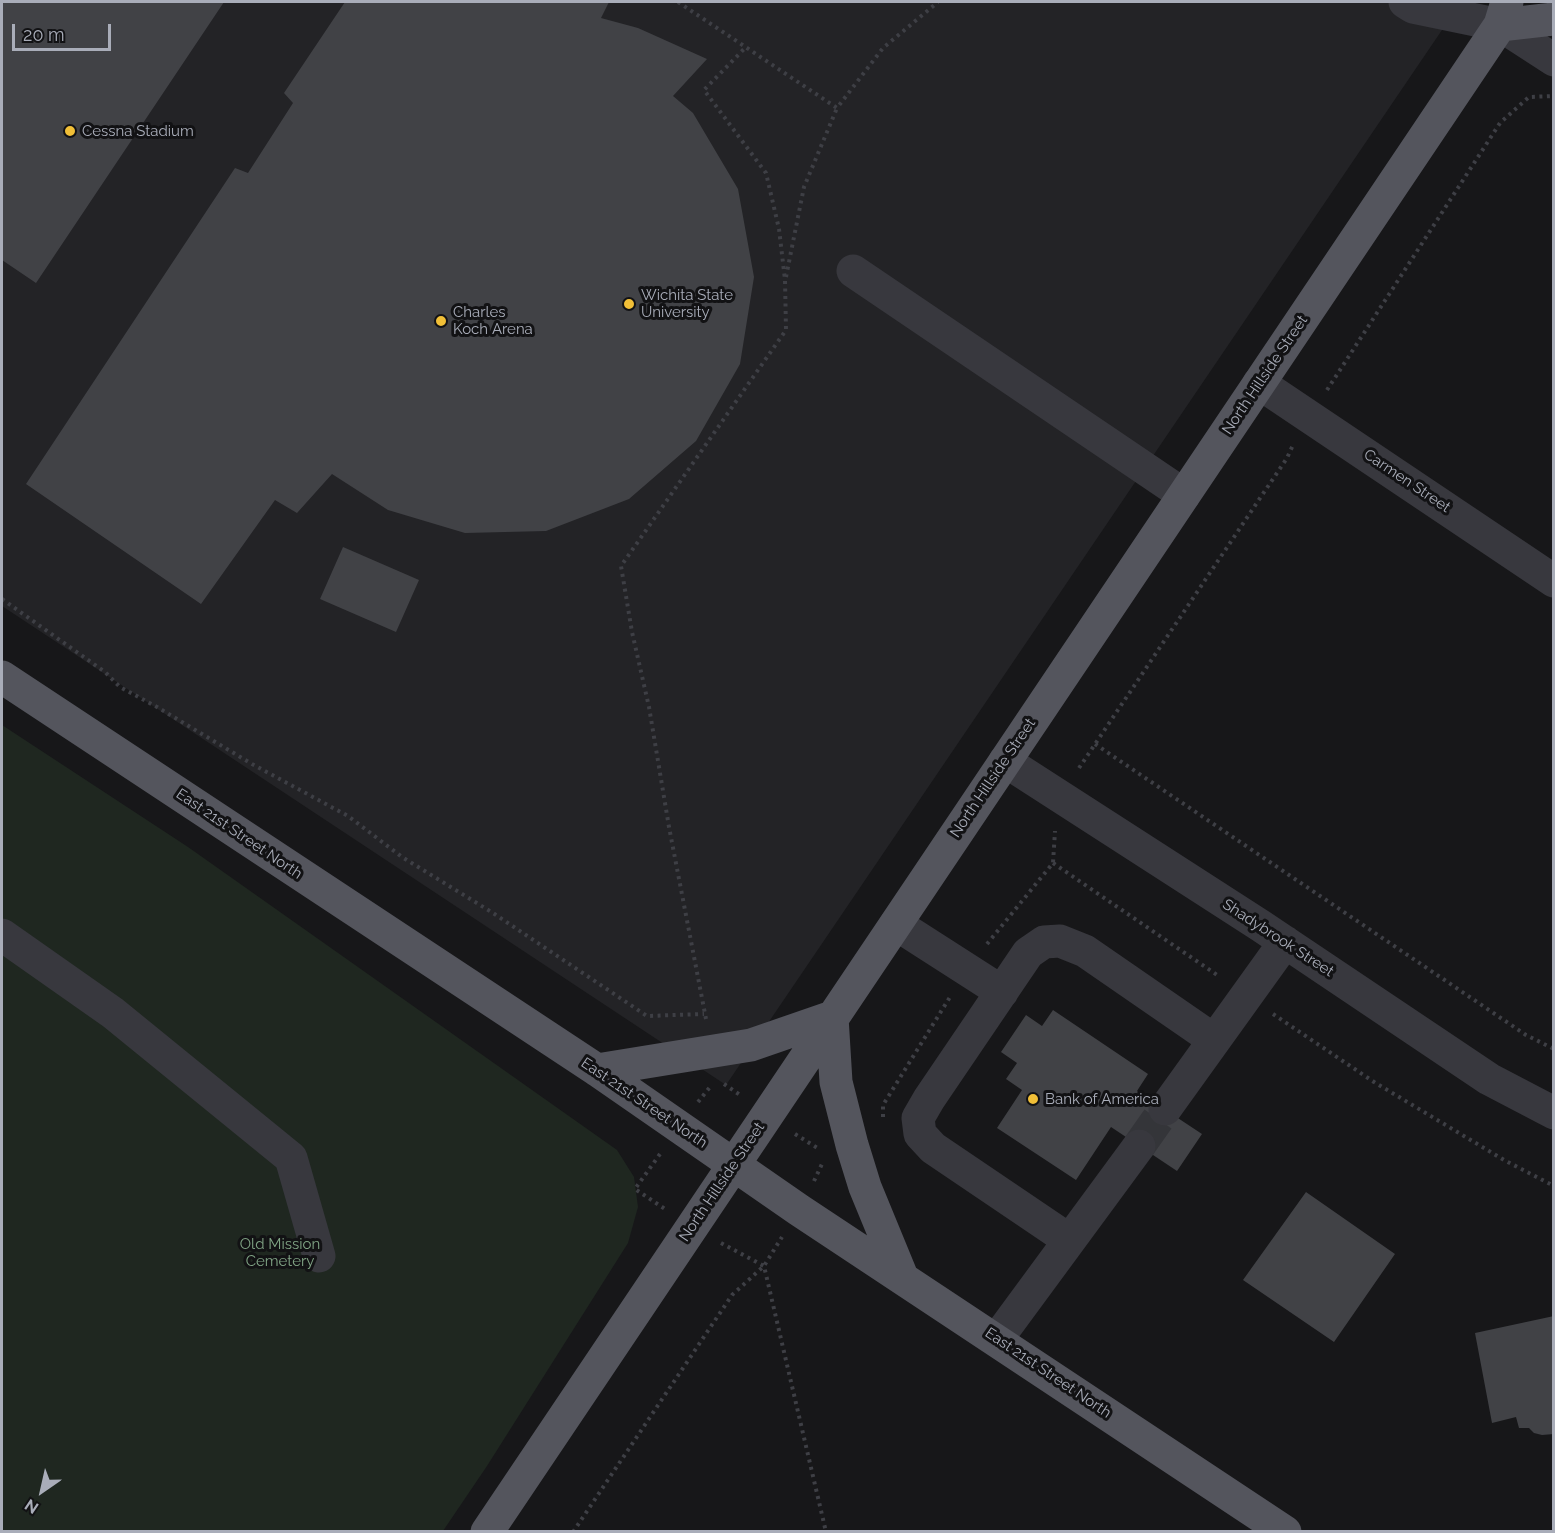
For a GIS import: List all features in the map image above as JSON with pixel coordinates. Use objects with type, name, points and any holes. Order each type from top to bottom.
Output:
[{"type":"main road","points":[[1498,9],[1554,19]]},
{"type":"main road","name":"North Hillside Street","points":[[486,1532],[1259,383],[1498,9]]},
{"type":"main road","name":"East 21st Street North","points":[[2,677],[597,1070],[799,1210],[997,1339],[1285,1532]]},
{"type":"main road","points":[[597,1070],[751,1045],[832,1017],[837,1082],[852,1145],[865,1187],[902,1277]]},
{"type":"street","points":[[1406,2],[1413,7],[1498,9],[1554,60]]},
{"type":"street","points":[[853,271],[1184,495]]},
{"type":"street","name":"Carmen Street","points":[[1259,383],[1554,581]]},
{"type":"street","name":"Shadybrook Street","points":[[1005,761],[1285,942],[1489,1079],[1554,1113]]},
{"type":"street","points":[[896,924],[1002,993]]},
{"type":"street","points":[[2,935],[113,1013],[291,1158],[318,1256]]},
{"type":"street","points":[[1069,1240],[933,1148],[920,1134],[918,1118],[929,1099],[1028,953],[1044,942],[1060,941],[1085,951],[1214,1040]]},
{"type":"street","points":[[1165,1109],[1285,942]]},
{"type":"street","points":[[997,1339],[1139,1146]]},
{"type":"path","points":[[678,2],[837,108]]},
{"type":"path","points":[[785,280],[804,187],[837,108],[883,48],[938,2]]},
{"type":"path","points":[[712,1052],[621,566],[786,330],[785,280],[779,229],[766,173],[704,90],[746,47]]},
{"type":"path","points":[[883,1123],[883,1105],[967,970],[1053,863],[1053,836],[1080,765],[1287,458],[1307,415],[1332,384],[1500,123],[1529,96],[1554,96]]},
{"type":"path","points":[[2,599],[105,672],[120,687],[252,764],[348,816],[402,858],[493,913],[647,1016],[705,1014]]},
{"type":"path","points":[[1095,744],[1526,1035],[1554,1049]]},
{"type":"path","points":[[1053,863],[1374,1082],[1504,1160],[1554,1186]]},
{"type":"path","points":[[573,1532],[732,1295],[764,1266],[825,1532]]},
{"type":"shaded area","name":"Wichita State University","points":[[2,2],[1461,2],[726,1085],[2,606]]},
{"type":"green space","name":"Old Mission Cemetery","points":[[2,725],[188,847],[617,1150],[634,1177],[638,1207],[628,1243],[487,1466],[443,1531],[2,1531]]},
{"type":"building","name":"Cessna Stadium","points":[[2,2],[224,2],[36,283],[2,260]]},
{"type":"building","name":"Charles Koch Arena","points":[[345,2],[609,2],[601,18],[638,28],[707,59],[673,96],[693,113],[738,189],[754,277],[740,364],[696,441],[629,499],[546,531],[465,533],[388,510],[332,474],[297,513],[275,500],[201,604],[26,484],[235,168],[248,173],[293,103],[284,93]]},
{"type":"building","points":[[343,547],[419,580],[396,632],[320,599]]},
{"type":"building","points":[[1053,1010],[1148,1074],[1137,1091],[1202,1134],[1177,1171],[1111,1127],[1076,1180],[997,1128],[1022,1090],[1006,1079],[1017,1063],[1001,1052],[1026,1015],[1042,1026]]},
{"type":"building","points":[[1306,1192],[1395,1254],[1334,1342],[1243,1280]]},
{"type":"building","points":[[1554,1316],[1554,1434],[1542,1435],[1534,1433],[1529,1428],[1519,1428],[1516,1417],[1492,1423],[1475,1333]]},
{"type":"tunnel","points":[[1139,1146],[1165,1109]]},
{"type":"place","name":"Cessna Stadium","points":[[70,131]]},
{"type":"place","name":"Wichita State University","points":[[629,304]]},
{"type":"place","name":"Charles Koch Arena","points":[[441,321]]},
{"type":"place","name":"Bank of America","points":[[1033,1099]]}]
